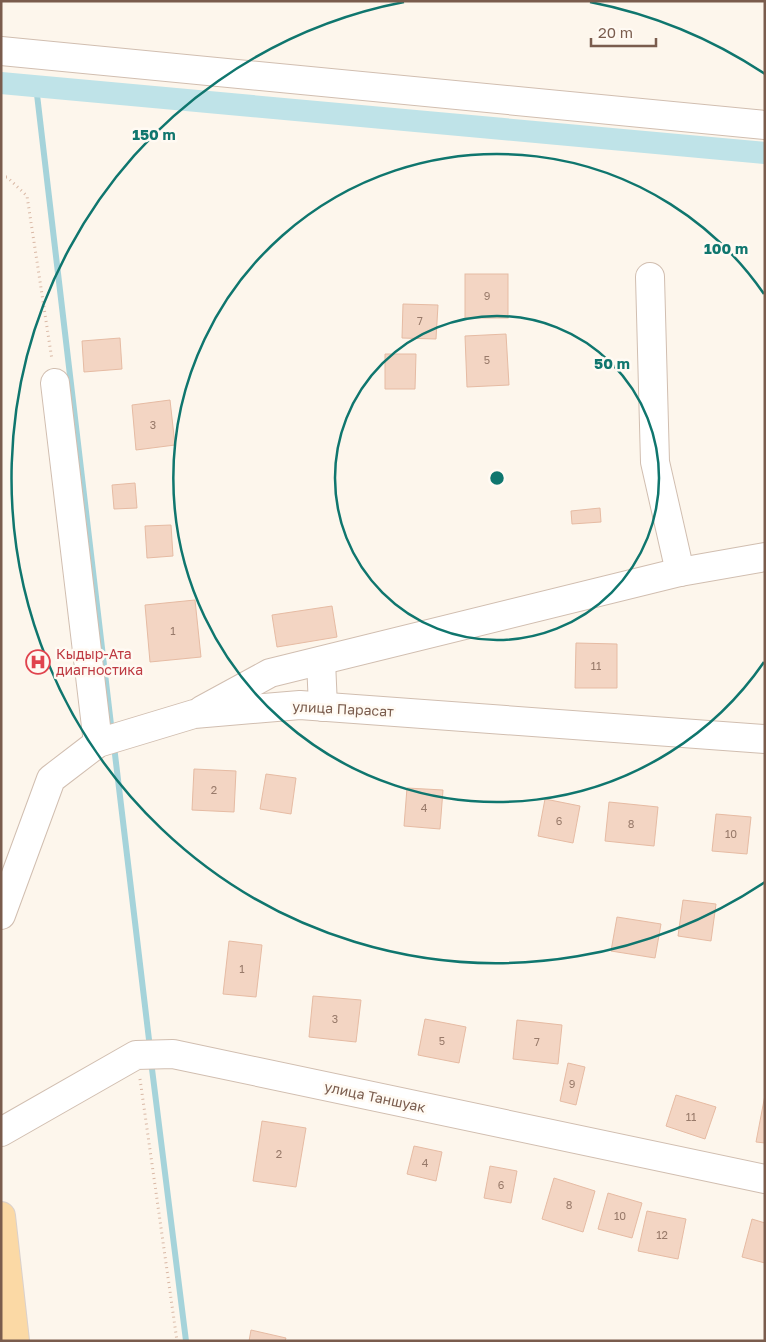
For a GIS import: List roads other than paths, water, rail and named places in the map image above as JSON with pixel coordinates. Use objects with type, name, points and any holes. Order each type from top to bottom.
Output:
[{"type":"main road","points":[[1,1216],[15,1341]]},
{"type":"street","points":[[1,51],[765,125]]},
{"type":"street","points":[[650,277],[656,462],[680,572]]},
{"type":"street","points":[[55,383],[108,741]]},
{"type":"street","points":[[194,714],[270,673],[680,572],[765,557]]},
{"type":"street","points":[[321,661],[324,707]]},
{"type":"street","name":"улица Парасат","points":[[1,915],[51,779],[108,741],[194,714],[300,705],[765,739]]},
{"type":"street","name":"улица Таншуак","points":[[1,1132],[146,1055],[173,1054],[765,1179]]},
{"type":"waterway","points":[[1,83],[765,153]]},
{"type":"waterway","points":[[36,86],[112,733]]},
{"type":"waterway","points":[[114,746],[150,1048]]},
{"type":"waterway","points":[[151,1061],[186,1341]]},
{"type":"place","name":"Кыдыр-Ата диагностика","points":[[38,662]]}]
